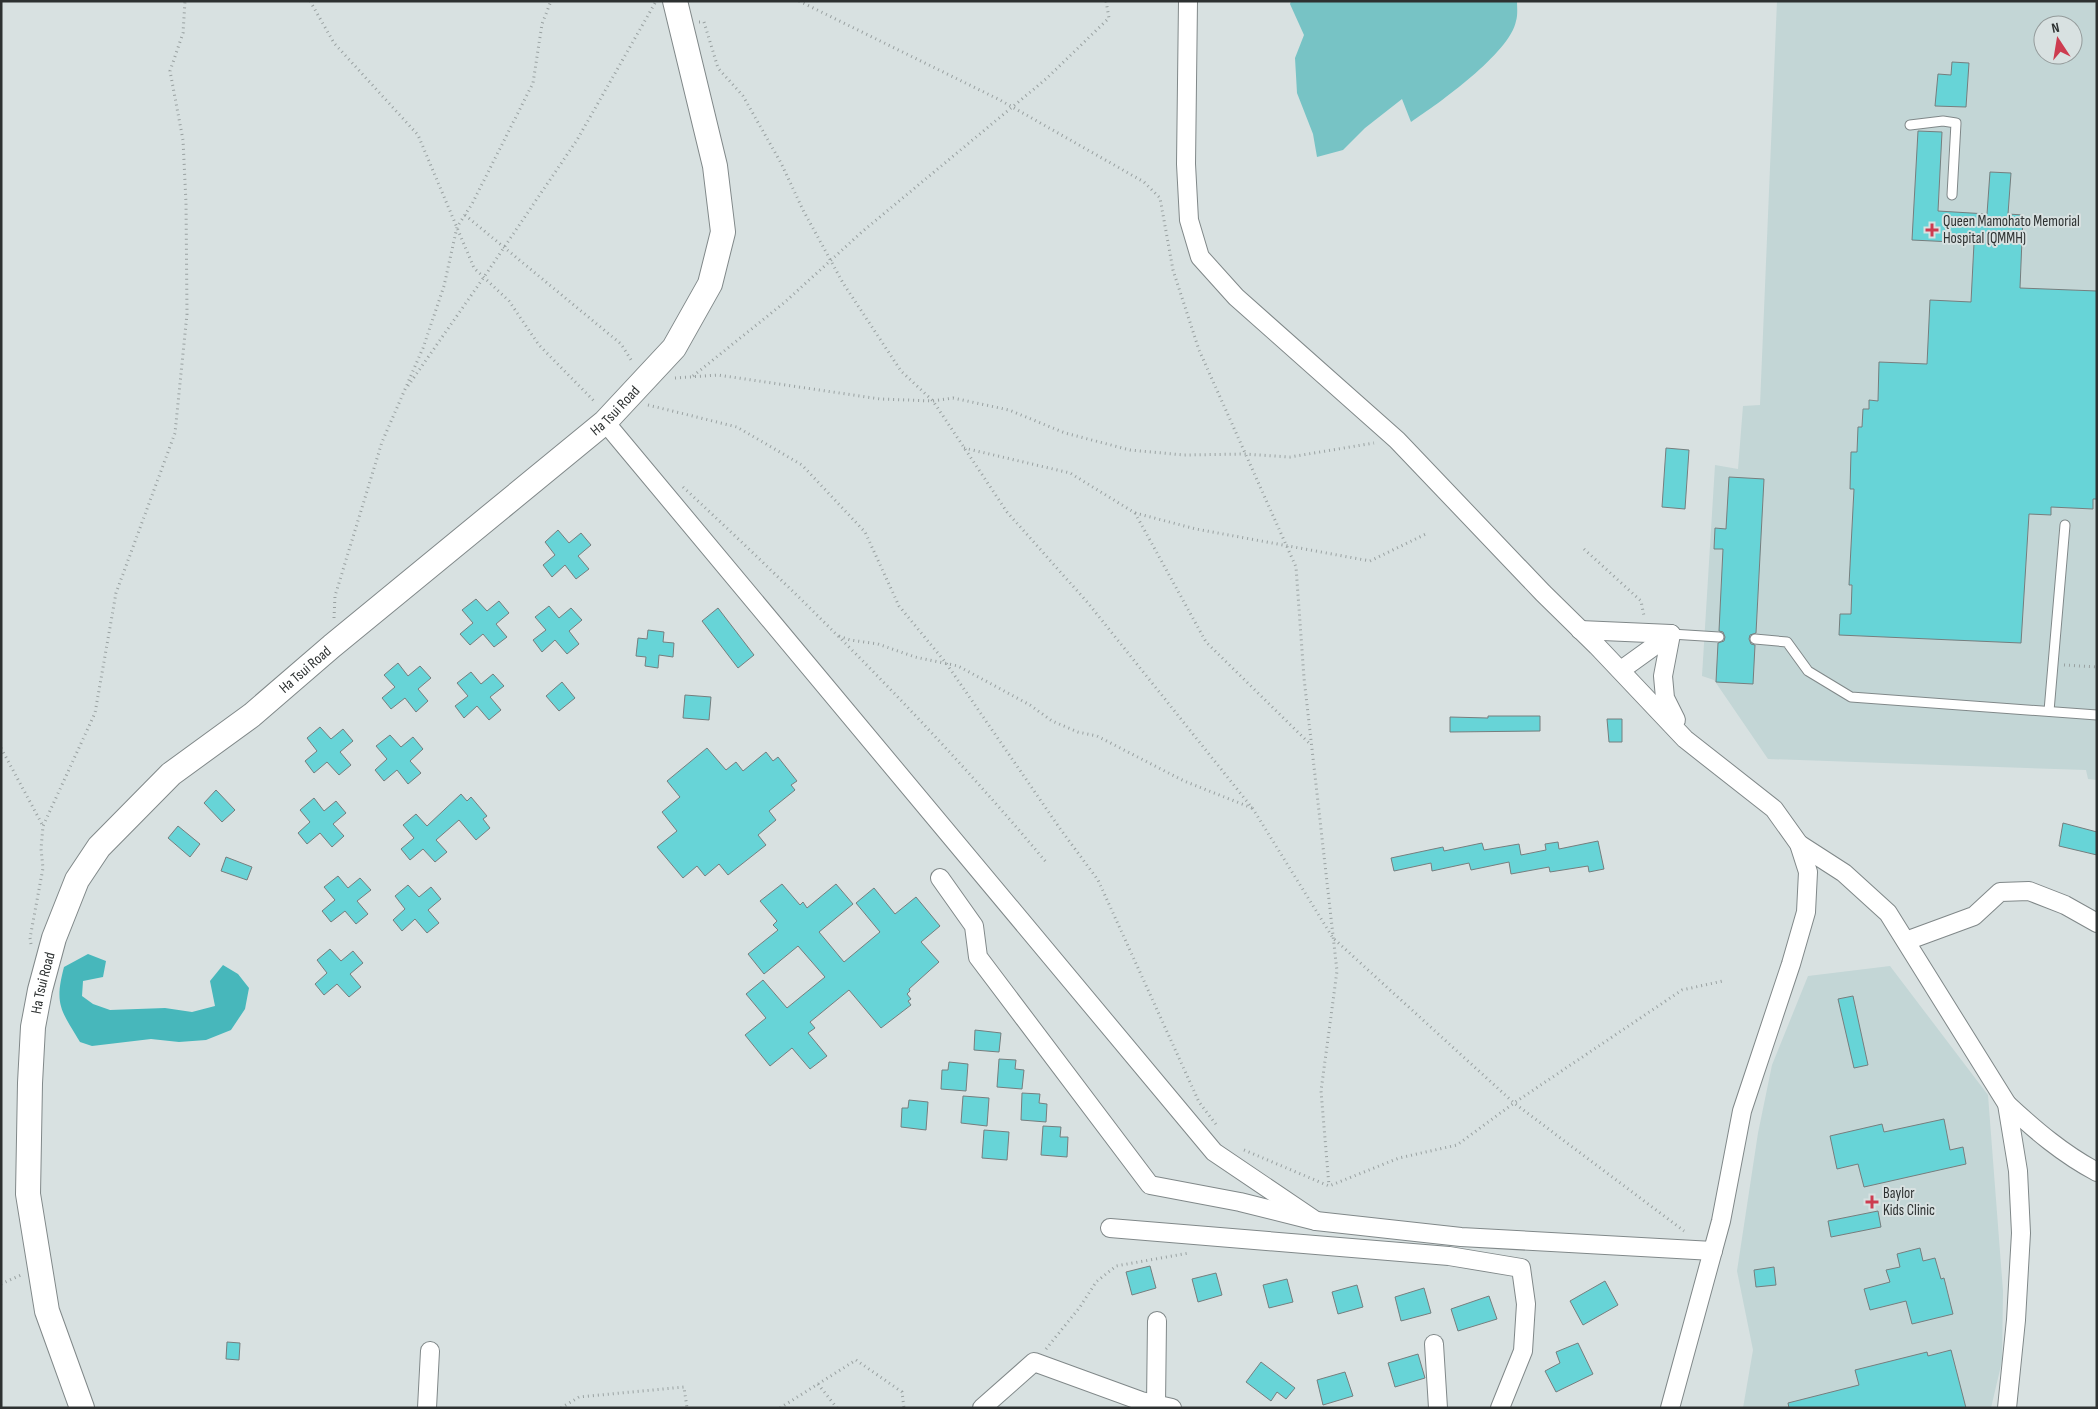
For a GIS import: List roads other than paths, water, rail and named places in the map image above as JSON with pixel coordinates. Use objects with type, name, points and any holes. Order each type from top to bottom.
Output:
[{"type":"street","name":"Ha Tsui Road","points":[[82,1408],[47,1311],[28,1194],[33,1027],[40,990],[54,938],[77,880],[99,847],[171,774],[252,715],[332,646],[607,420],[674,348],[710,284],[724,232],[715,166],[675,1]]},
{"type":"street","points":[[1188,1],[1186,164],[1189,220],[1200,257],[1236,297],[1397,440],[1543,593],[1686,738],[1774,809],[1799,844],[1808,872],[1806,912],[1791,964],[1742,1111],[1721,1221],[1670,1408]]},
{"type":"street","points":[[607,420],[1214,1152],[1316,1221]]},
{"type":"street","points":[[1580,630],[1671,634]]},
{"type":"street","points":[[1621,670],[1671,634]]},
{"type":"street","points":[[1671,634],[1663,676],[1664,698],[1686,738]]},
{"type":"street","points":[[1799,844],[1844,873],[1888,913],[2007,1104],[2036,1132],[2078,1162],[2097,1172]]},
{"type":"street","points":[[940,878],[974,926],[978,957],[1150,1184],[1240,1202],[1316,1221],[1461,1237],[1713,1251]]},
{"type":"street","points":[[1906,941],[1974,916],[2000,892],[2029,891],[2065,905],[2097,923]]},
{"type":"street","points":[[2007,1104],[2018,1171],[2020,1233],[2016,1320],[2007,1408]]},
{"type":"street","points":[[1110,1228],[1449,1256],[1522,1268],[1526,1304],[1523,1351],[1500,1408]]},
{"type":"street","points":[[982,1408],[1034,1362],[1141,1401],[1164,1406],[1157,1321]]},
{"type":"street","points":[[1434,1344],[1438,1408]]},
{"type":"street","points":[[427,1408],[430,1351]]},
{"type":"lane","points":[[1910,125],[1943,121],[1956,123],[1952,194]]},
{"type":"lane","points":[[2049,712],[2065,525]]},
{"type":"lane","points":[[1671,634],[1718,636]]},
{"type":"lane","points":[[1755,639],[1787,642],[1808,671],[1851,697],[2097,715]]},
{"type":"place","name":"Queen Mamohato Memorial Hospital (QMMH)","points":[[1932,230]]},
{"type":"place","name":"Baylor Kids Clinic","points":[[1872,1202]]}]
